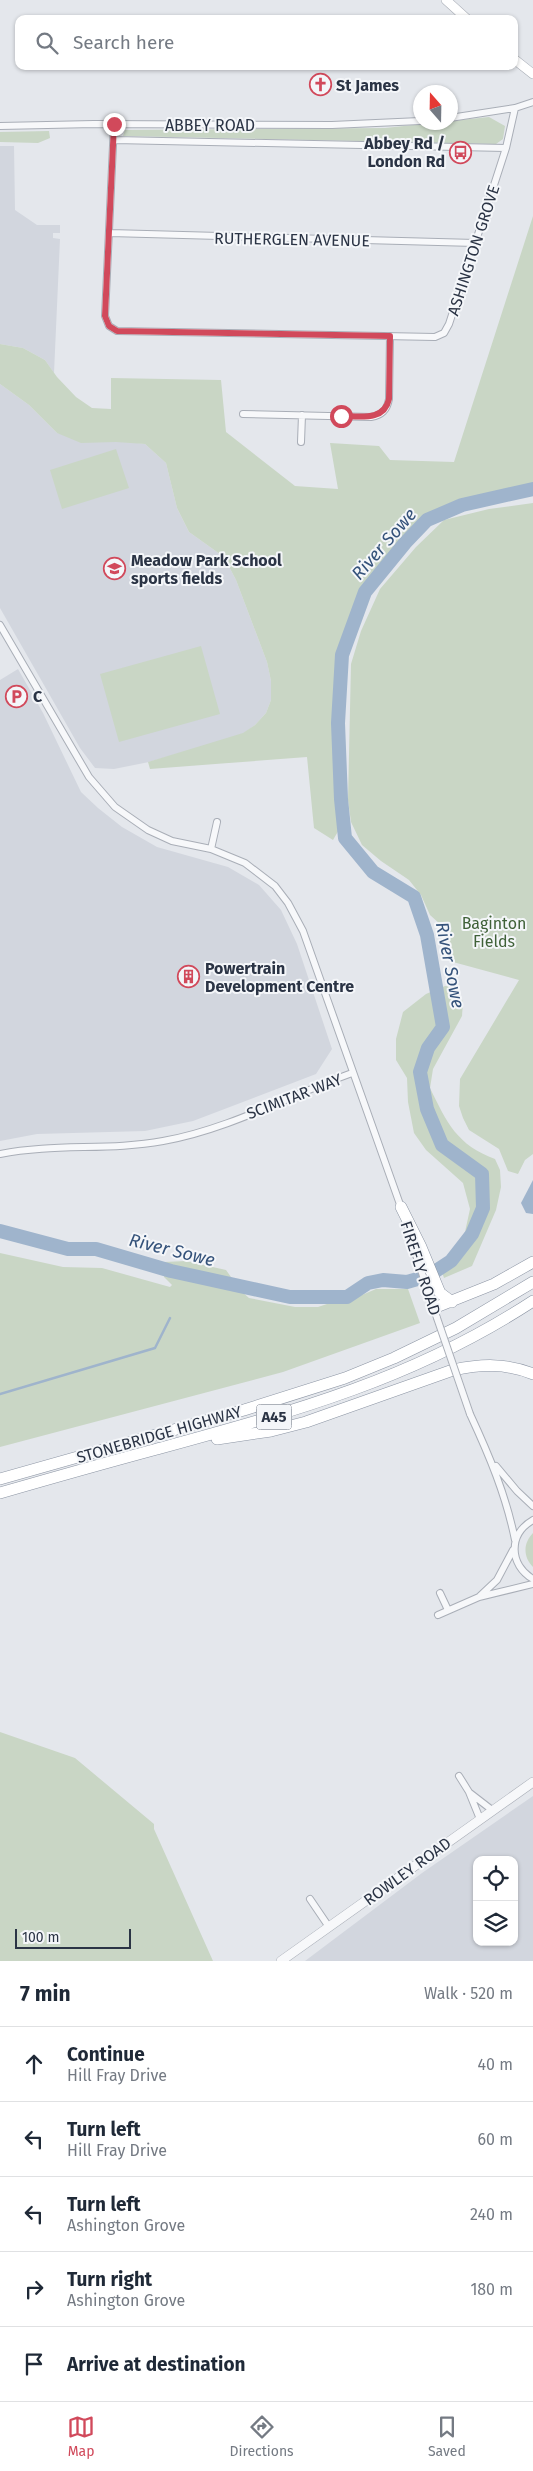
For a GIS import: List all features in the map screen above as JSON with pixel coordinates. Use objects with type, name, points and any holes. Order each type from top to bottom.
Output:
[{"type":"highway","points":[[401,1207],[435,1294],[452,1302]]},
{"type":"highway","points":[[436,1313],[452,1302],[494,1284],[533,1262]]},
{"type":"highway","name":"STONEBRIDGE HIGHWAY","points":[[0,1479],[244,1410],[345,1378],[394,1358],[456,1328],[533,1282]]},
{"type":"highway","name":"STONEBRIDGE HIGHWAY","points":[[0,1493],[302,1409],[365,1387],[471,1338],[533,1301]]},
{"type":"highway","points":[[170,1445],[271,1431],[298,1424],[377,1399],[453,1370],[478,1364],[519,1368],[533,1374]]},
{"type":"main road","points":[[446,0],[463,15]]},
{"type":"main road","points":[[518,61],[533,74]]},
{"type":"street","points":[[458,117],[515,108],[533,102]]},
{"type":"street","name":"ASHINGTON GROVE","points":[[114,124],[105,316],[109,326],[117,331],[436,337],[444,333],[506,148],[515,108]]},
{"type":"street","name":"ABBEY ROAD","points":[[0,126],[114,124],[332,125],[413,121]]},
{"type":"street","name":"ABBEY ROAD","points":[[114,140],[506,148]]},
{"type":"street","name":"RUTHERGLEN AVENUE","points":[[110,233],[474,243]]},
{"type":"street","points":[[243,414],[371,417],[383,412],[389,399],[390,336]]},
{"type":"street","points":[[301,442],[302,415]]},
{"type":"street","name":"SCIMITAR WAY","points":[[0,625],[89,778],[115,807],[148,830],[172,841],[232,856],[262,875],[288,903],[303,930],[352,1073],[206,1130],[164,1141],[119,1146],[40,1148],[0,1154]]},
{"type":"street","points":[[210,849],[217,822]]},
{"type":"street","name":"FIREFLY ROAD","points":[[352,1073],[401,1207]]},
{"type":"street","name":"FIREFLY ROAD","points":[[435,1294],[436,1313],[470,1414],[492,1461],[508,1506],[515,1540],[514,1549]]},
{"type":"street","name":"FIREFLY ROAD","points":[[492,1461],[517,1492],[533,1506]]},
{"type":"street","points":[[515,1540],[525,1525],[533,1520]]},
{"type":"street","points":[[514,1549],[518,1566],[533,1579]]},
{"type":"street","points":[[479,1597],[497,1580],[514,1549]]},
{"type":"street","points":[[438,1615],[479,1597],[533,1584]]},
{"type":"street","points":[[440,1593],[448,1610]]},
{"type":"street","points":[[459,1776],[469,1792],[480,1819]]},
{"type":"street","name":"ROWLEY ROAD","points":[[281,1961],[533,1782]]},
{"type":"street","points":[[469,1792],[492,1810]]},
{"type":"street","points":[[310,1899],[329,1927]]},
{"type":"shaded area","points":[[0,146],[14,146],[15,210],[37,225],[60,225],[60,233],[53,233],[53,238],[60,239],[54,373],[45,360],[23,348],[0,344]]},
{"type":"shaded area","name":"Meadow Park School sports fields","points":[[0,384],[29,405],[57,433],[145,444],[166,463],[177,508],[189,532],[224,557],[236,580],[267,662],[271,681],[271,700],[266,713],[243,734],[149,762],[114,769],[95,768],[80,748],[0,608]]},
{"type":"shaded area","points":[[18,669],[43,713],[81,792],[98,808],[122,827],[157,847],[228,867],[259,885],[281,910],[297,944],[332,1049],[316,1074],[193,1121],[145,1131],[37,1134],[0,1141],[0,680]]},
{"type":"shaded area","points":[[533,1796],[533,1961],[305,1961],[422,1873]]},
{"type":"green space","points":[[489,117],[505,126],[503,139],[496,144],[123,136],[125,130],[385,128],[413,125],[413,130],[458,130],[458,120]]},
{"type":"green space","points":[[49,131],[50,138],[38,143],[0,142],[0,132]]},
{"type":"green space","points":[[533,216],[533,483],[452,502],[425,518],[410,530],[363,591],[339,653],[333,692],[340,828],[333,840],[314,828],[307,757],[150,769],[148,762],[243,733],[255,725],[266,713],[271,700],[271,681],[267,662],[236,580],[224,557],[189,532],[177,508],[166,463],[145,444],[116,442],[81,443],[57,433],[29,405],[0,384],[0,344],[23,348],[45,360],[57,377],[76,397],[92,408],[111,409],[111,378],[221,380],[226,432],[295,486],[338,489],[330,443],[379,446],[390,460],[454,462]]},
{"type":"green space","points":[[116,449],[129,488],[62,509],[50,470]]},
{"type":"green space","name":"Baginton Fields","points":[[533,503],[533,1154],[525,1160],[518,1174],[508,1171],[499,1149],[469,1130],[459,1106],[460,1079],[519,980],[453,962],[449,948],[451,934],[430,915],[421,895],[409,880],[362,845],[351,822],[348,800],[351,664],[361,631],[380,589],[416,547],[444,520],[489,509]]},
{"type":"green space","points":[[201,646],[220,714],[119,742],[100,674]]},
{"type":"green space","points":[[445,986],[456,987],[463,1002],[462,1016],[433,1069],[430,1088],[448,1122],[462,1140],[471,1147],[495,1159],[500,1170],[501,1187],[496,1210],[472,1266],[444,1278],[442,1272],[453,1257],[465,1232],[470,1209],[463,1183],[426,1150],[414,1133],[408,1102],[407,1078],[396,1060],[396,1039],[403,1012],[426,994]]},
{"type":"green space","points":[[0,1253],[63,1267],[102,1268],[170,1287],[172,1285],[164,1277],[164,1262],[186,1261],[226,1270],[241,1291],[249,1298],[295,1307],[318,1307],[333,1302],[348,1301],[376,1289],[408,1289],[420,1323],[283,1372],[0,1447]]},
{"type":"green space","points":[[533,1533],[533,1567],[527,1559],[526,1546]]},
{"type":"green space","points":[[0,1732],[75,1758],[154,1824],[154,1829],[213,1961],[0,1961]]},
{"type":"water","points":[[533,1180],[533,1214],[526,1213],[521,1203]]},
{"type":"waterway","name":"River Sowe","points":[[0,1231],[68,1249],[96,1249],[171,1271],[290,1297],[347,1297],[368,1283],[383,1280],[407,1282],[428,1276],[451,1261],[472,1234],[483,1208],[482,1174],[442,1145],[427,1109],[420,1072],[428,1048],[443,1027],[427,935],[414,897],[373,872],[345,838],[341,799],[338,723],[342,655],[365,592],[405,543],[427,520],[462,505],[533,489]]},
{"type":"waterway","points":[[0,1394],[155,1348],[170,1318]]},
{"type":"place","name":"St James","points":[[320,85]]},
{"type":"place","name":"Abbey Rd / London Rd","points":[[461,152]]},
{"type":"place","name":"Meadow Park School sports fields","points":[[115,569]]},
{"type":"place","name":"C","points":[[17,696]]},
{"type":"place","name":"Powertrain Development Centre","points":[[189,977]]},
{"type":"route","points":[[114,124],[105,316],[109,326],[117,331],[390,336],[389,399],[386,409],[380,414],[371,417],[341,416]]}]
